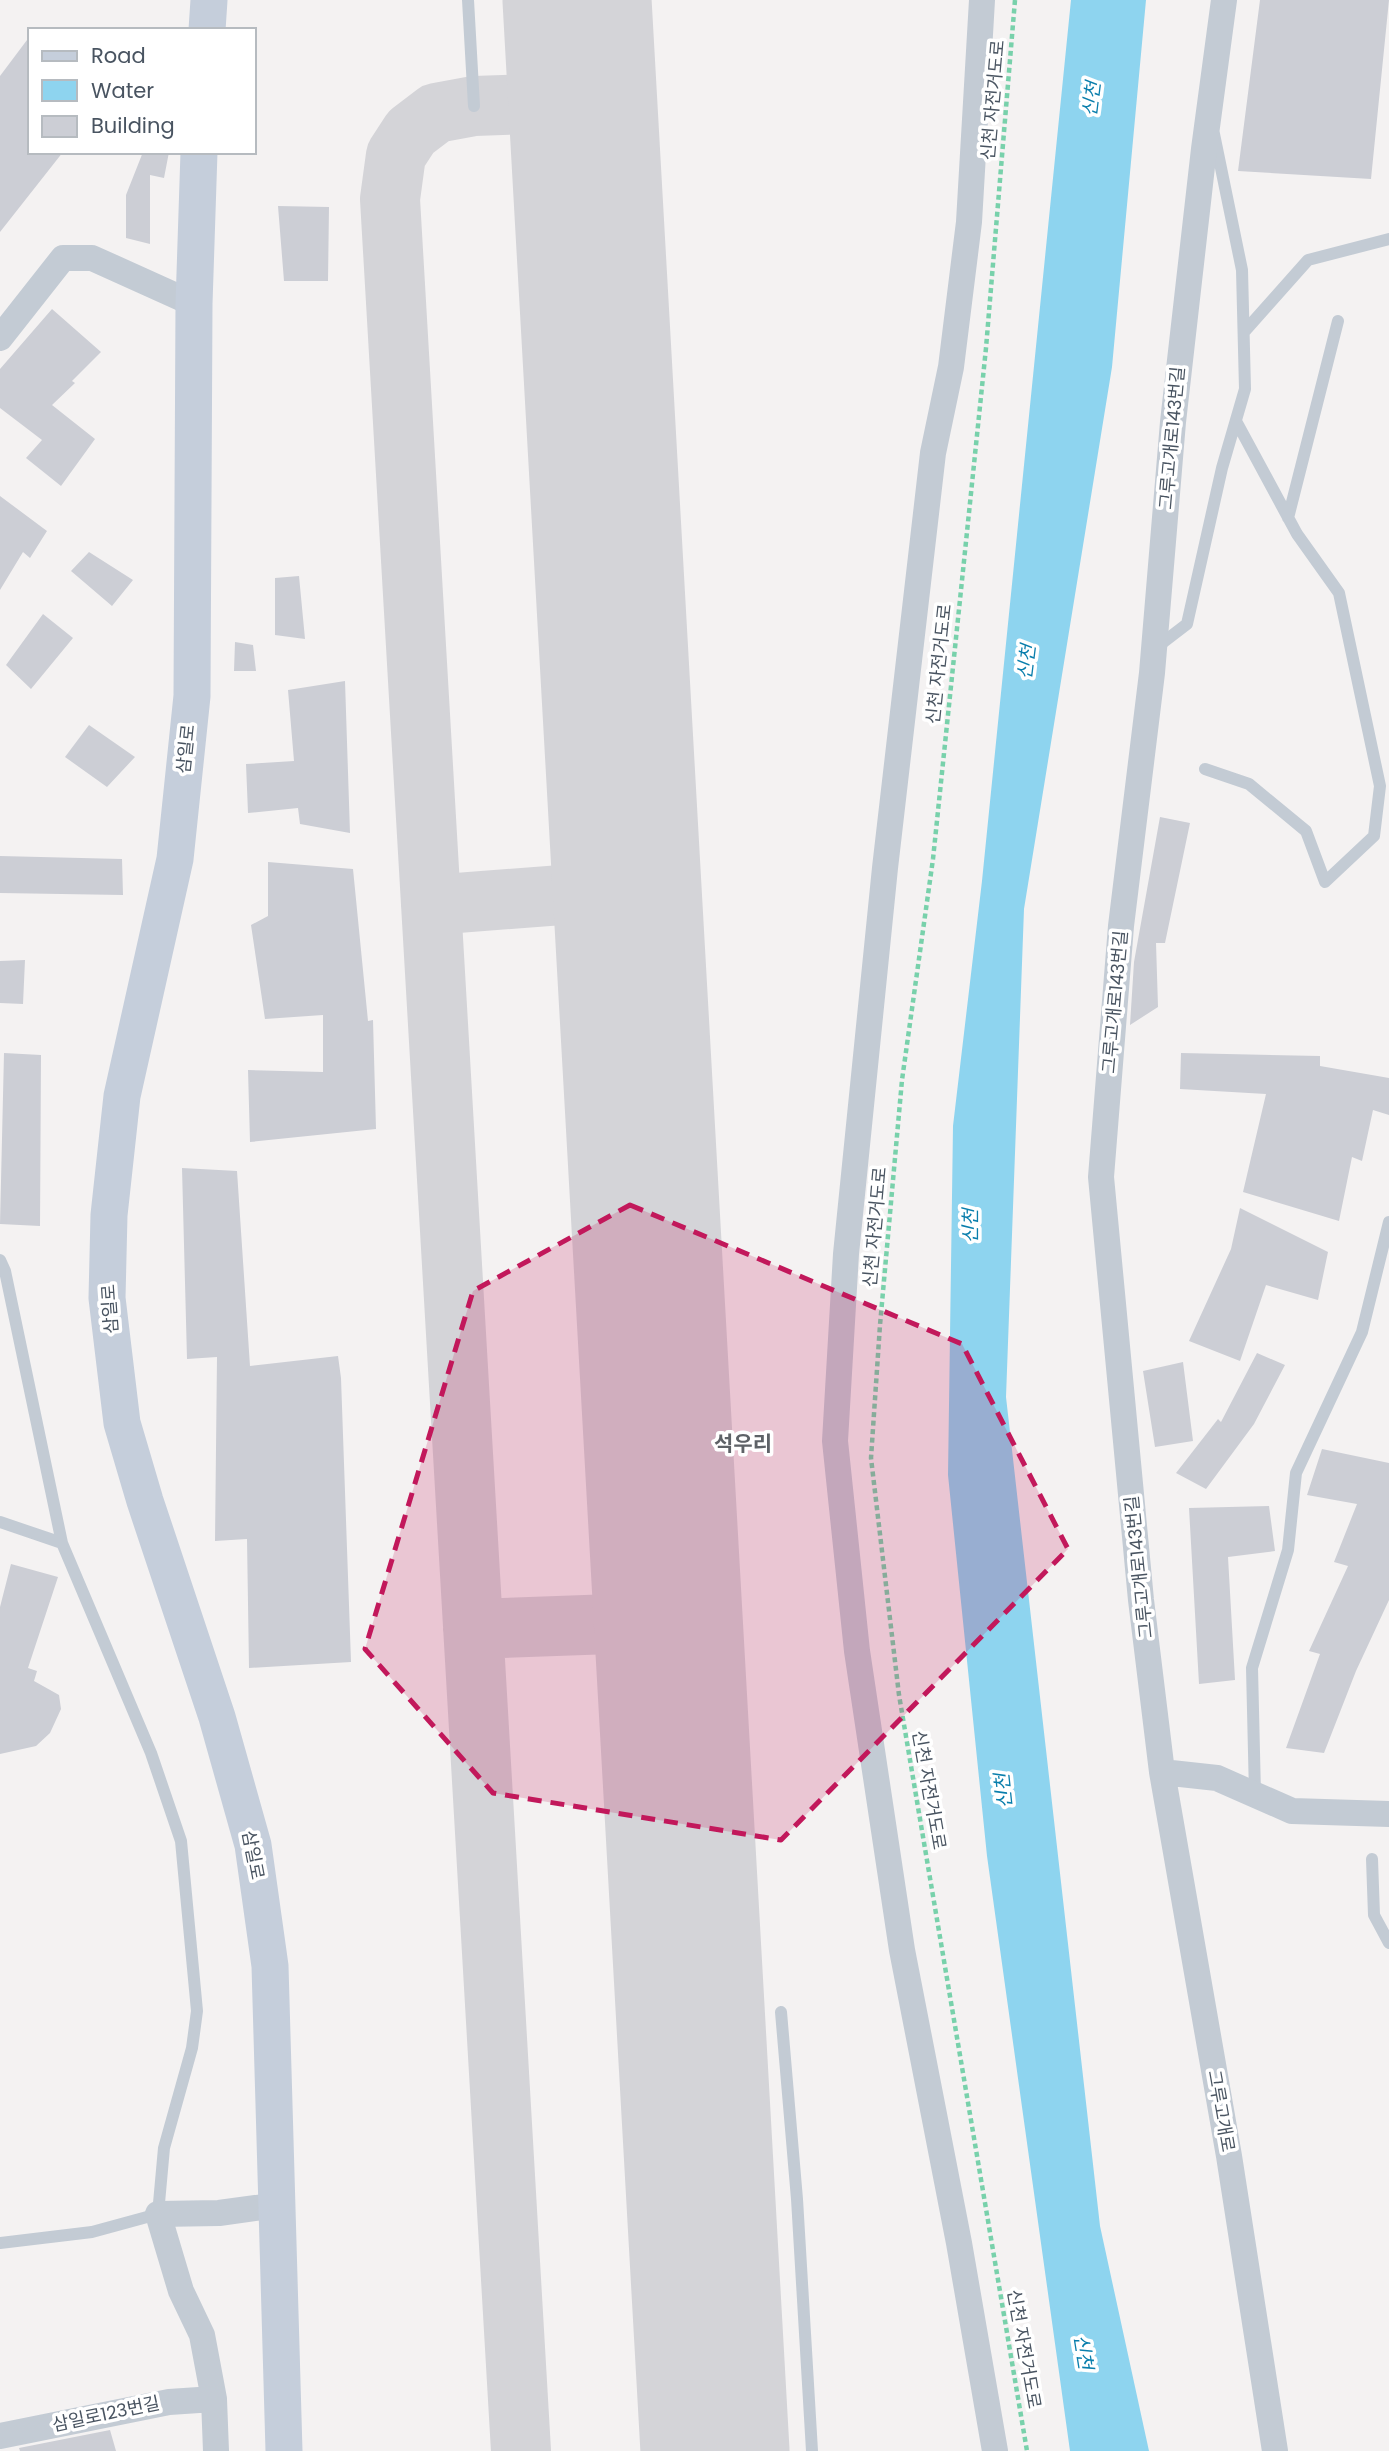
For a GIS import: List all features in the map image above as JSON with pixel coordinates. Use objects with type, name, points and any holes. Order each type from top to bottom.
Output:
[{"type":"main road","points":[[207,28],[209,0]]},
{"type":"main road","name":"삼일로","points":[[199,154],[194,304],[192,695],[175,859],[122,1096],[110,1215],[107,1298],[122,1423],[217,1717],[253,1845],[270,1966],[284,2451]]},
{"type":"street","points":[[982,0],[969,222],[951,367],[933,453],[885,868],[846,1254],[835,1441],[857,1651],[902,1950],[959,2243],[995,2451]]},
{"type":"street","name":"그루고개로143번길","points":[[1162,1772],[1140,1586],[1101,1177],[1121,926],[1154,649],[1173,422],[1224,0]]},
{"type":"street","points":[[0,338],[63,258],[92,258],[194,304]]},
{"type":"street","points":[[1162,1772],[1217,1778],[1292,1811],[1389,1814]]},
{"type":"street","name":"그루고개로","points":[[1162,1772],[1232,2170],[1275,2451]]},
{"type":"street","points":[[216,2451],[214,2399],[202,2336],[181,2291],[158,2214],[219,2213],[278,2205]]},
{"type":"street","name":"삼일로123번길","points":[[0,2436],[169,2402],[214,2399]]},
{"type":"lane","points":[[468,0],[474,106]]},
{"type":"lane","points":[[1154,649],[1187,624],[1209,519],[1245,389],[1242,270],[1209,108]]},
{"type":"lane","points":[[1244,332],[1308,260],[1389,239]]},
{"type":"lane","points":[[1288,517],[1338,321]]},
{"type":"lane","points":[[1205,769],[1249,784],[1306,831],[1325,882],[1374,836],[1380,786],[1339,593],[1297,534],[1236,421]]},
{"type":"lane","points":[[1255,1795],[1252,1668],[1288,1550],[1296,1473],[1362,1332],[1389,1222]]},
{"type":"lane","points":[[0,1260],[5,1271],[62,1543],[150,1753],[181,1841],[197,2011],[192,2048],[164,2148],[158,2214],[92,2232],[0,2243]]},
{"type":"lane","points":[[0,1522],[62,1543]]},
{"type":"lane","points":[[1372,1859],[1374,1915],[1389,1943]]},
{"type":"lane","points":[[781,2012],[797,2199],[812,2451]]},
{"type":"path","name":"신천 자전거도로","points":[[1015,0],[986,348],[957,631],[933,859],[902,1080],[871,1458],[899,1695],[1027,2451]]},
{"type":"highlighted area","points":[[630,1205],[962,1344],[1068,1549],[781,1840],[493,1793],[365,1649],[473,1291]]},
{"type":"water","name":"신천","points":[[1071,0],[1146,0],[1112,367],[1024,909],[1006,1397],[1100,2226],[1149,2451],[1070,2451],[987,1856],[948,1475],[953,1126],[982,881]]},
{"type":"building","points":[[1260,0],[1389,0],[1371,179],[1238,171]]},
{"type":"building","points":[[28,39],[28,154],[61,154],[0,232],[0,76]]},
{"type":"building","points":[[142,154],[169,154],[164,178],[150,175],[150,244],[126,238],[126,195]]},
{"type":"building","points":[[278,206],[329,207],[328,281],[284,281]]},
{"type":"building","points":[[52,309],[101,352],[52,405],[95,439],[61,486],[26,458],[42,440],[0,408],[0,369]]},
{"type":"building","points":[[0,496],[47,531],[30,558],[23,552],[0,590]]},
{"type":"building","points":[[89,552],[133,580],[112,606],[71,571]]},
{"type":"building","points":[[299,576],[305,639],[275,635],[275,578]]},
{"type":"building","points":[[43,614],[73,638],[31,689],[6,665]]},
{"type":"building","points":[[235,642],[253,645],[256,671],[234,671]]},
{"type":"building","points":[[345,681],[350,833],[300,824],[298,808],[248,813],[246,764],[294,761],[288,690]]},
{"type":"building","points":[[89,725],[135,757],[107,787],[65,757]]},
{"type":"building","points":[[1160,817],[1190,823],[1165,943],[1156,943],[1158,1007],[1130,1025],[1134,962]]},
{"type":"building","points":[[0,856],[122,859],[123,895],[0,893]]},
{"type":"building","points":[[268,862],[353,869],[368,1021],[373,1020],[376,1129],[250,1142],[248,1070],[323,1072],[323,1015],[265,1019],[251,925],[268,916]]},
{"type":"building","points":[[25,960],[23,1004],[0,1003],[0,961]]},
{"type":"building","points":[[4,1053],[41,1055],[40,1226],[0,1224]]},
{"type":"building","points":[[1181,1053],[1320,1056],[1320,1066],[1389,1078],[1389,1115],[1373,1110],[1362,1161],[1352,1157],[1339,1221],[1243,1192],[1266,1094],[1180,1089]]},
{"type":"building","points":[[182,1168],[237,1171],[250,1366],[338,1356],[351,1662],[249,1668],[247,1539],[215,1541],[217,1357],[187,1359]]},
{"type":"building","points":[[1240,1208],[1328,1252],[1318,1300],[1266,1285],[1240,1361],[1189,1341],[1231,1249]]},
{"type":"building","points":[[1257,1353],[1285,1365],[1254,1424],[1206,1489],[1176,1473],[1218,1419],[1221,1422]]},
{"type":"building","points":[[1183,1362],[1193,1441],[1155,1447],[1143,1371]]},
{"type":"building","points":[[1322,1449],[1389,1463],[1389,1600],[1356,1671],[1324,1753],[1286,1748],[1320,1654],[1309,1651],[1348,1566],[1334,1562],[1357,1504],[1307,1495]]},
{"type":"building","points":[[1269,1506],[1275,1551],[1228,1557],[1235,1680],[1199,1684],[1189,1508]]},
{"type":"building","points":[[11,1564],[58,1577],[28,1668],[37,1671],[34,1681],[59,1695],[61,1709],[50,1733],[36,1746],[0,1754],[0,1607]]},
{"type":"building","points":[[110,2430],[116,2451],[20,2451],[19,2448]]},
{"type":"taxiway","points":[[521,2451],[390,199],[396,155],[411,132],[436,113],[474,106],[583,102]]},
{"type":"taxiway","points":[[431,905],[627,890]]},
{"type":"taxiway","points":[[473,1629],[668,1622]]},
{"type":"runway","points":[[577,0],[715,2451]]},
{"type":"district","name":"석우리","points":[[743,1444]]}]
